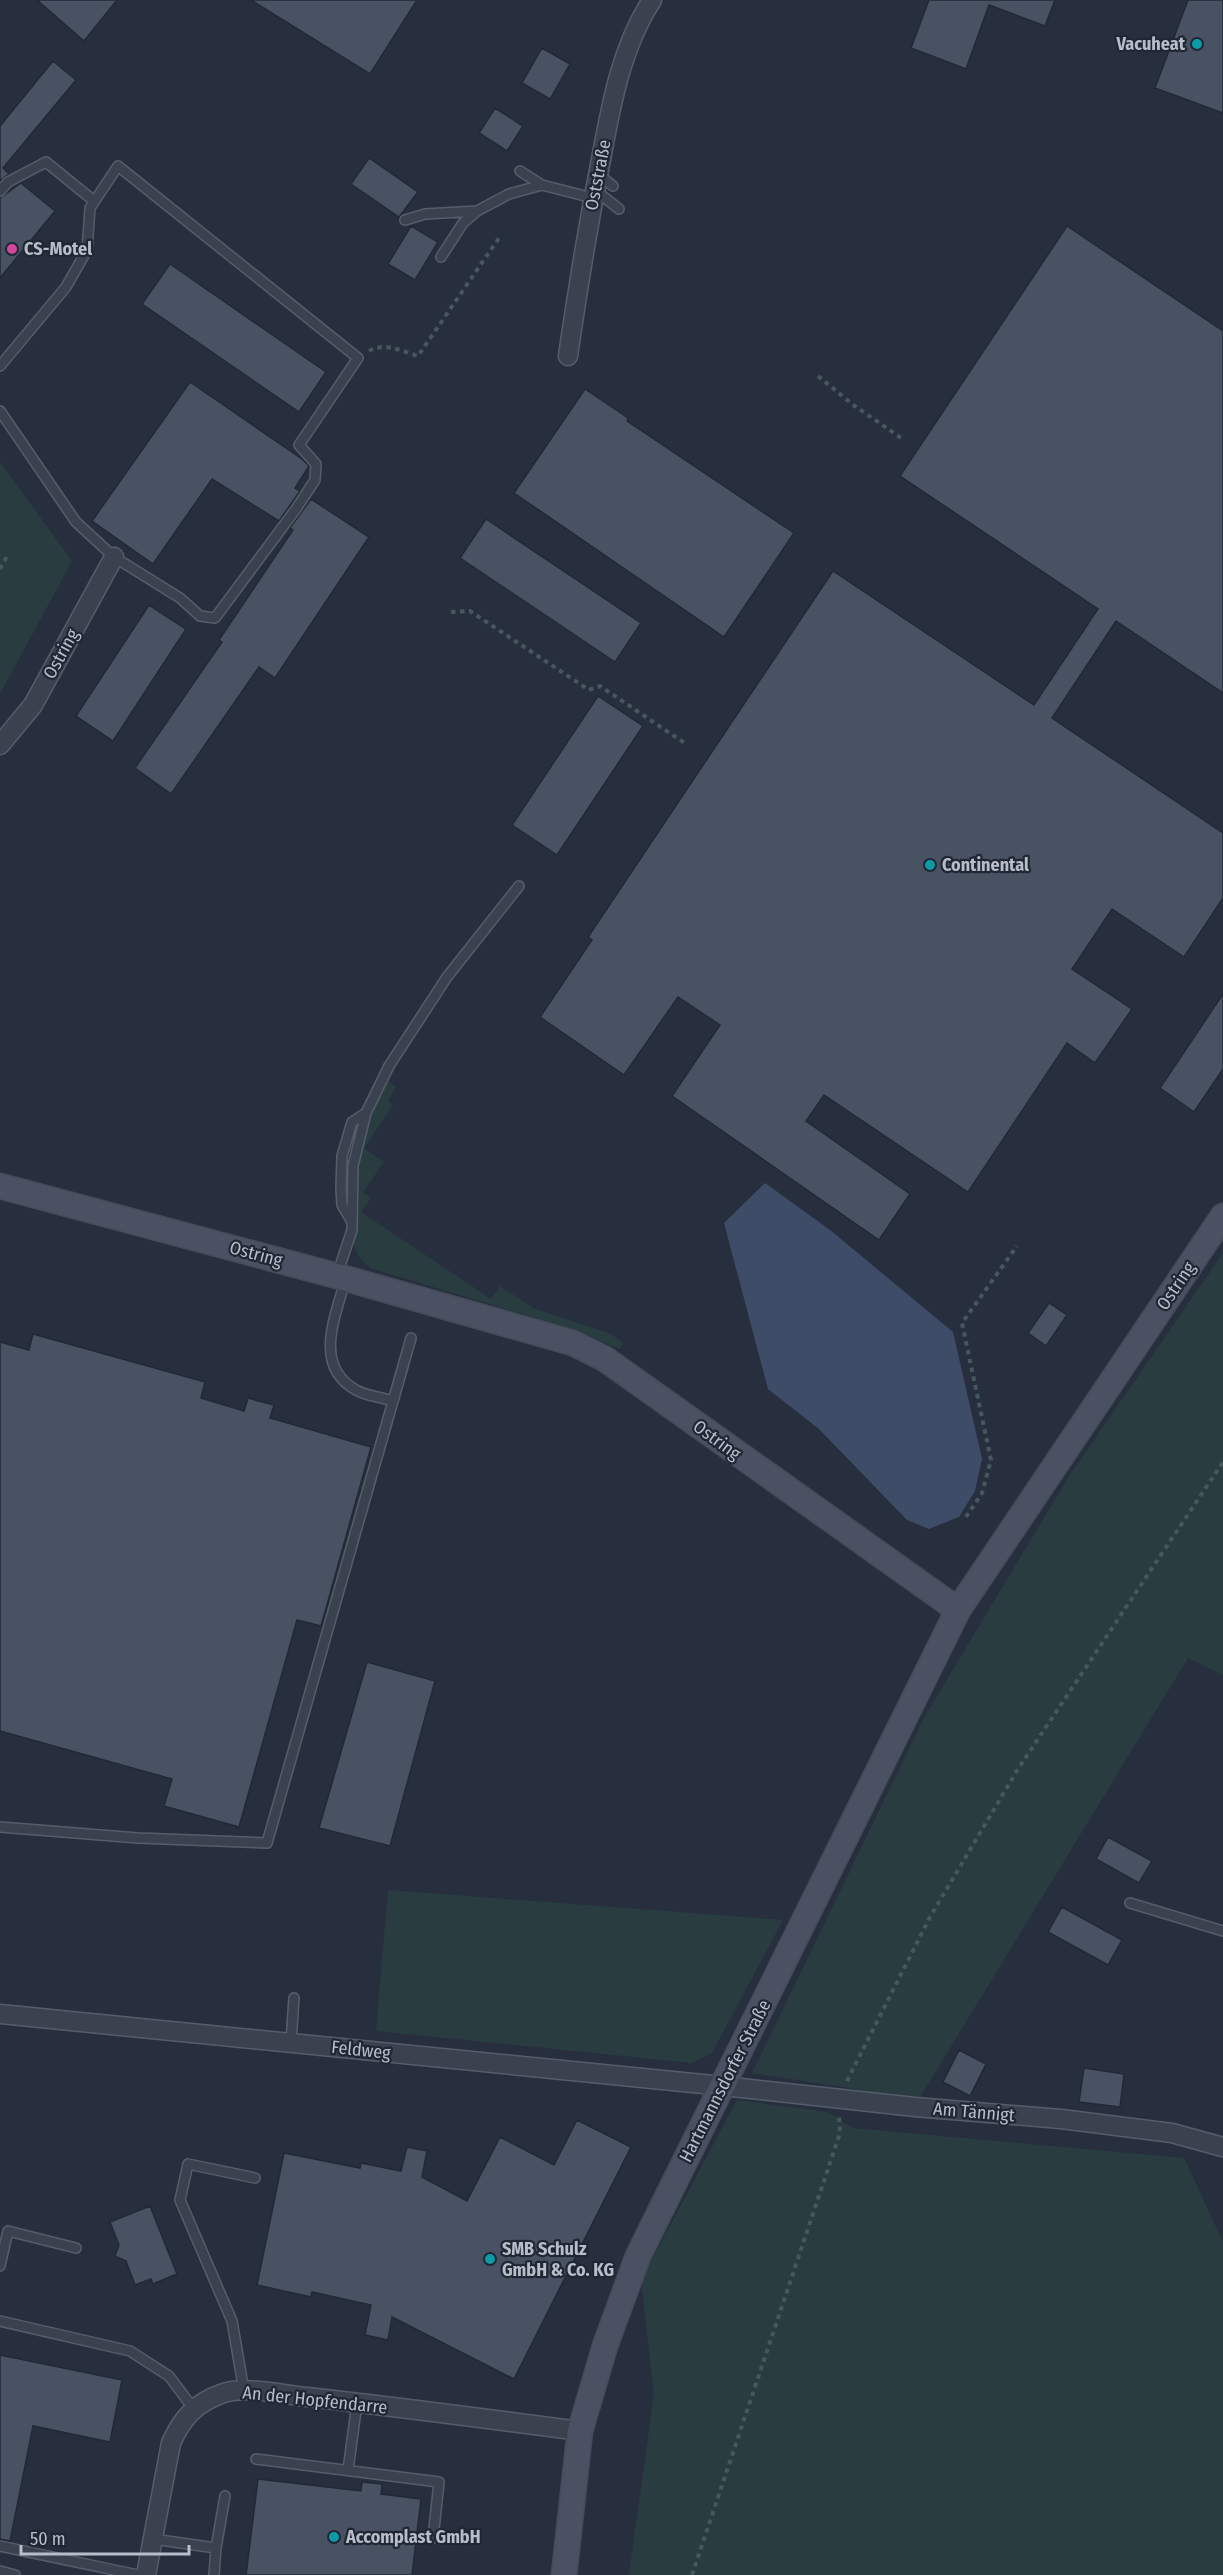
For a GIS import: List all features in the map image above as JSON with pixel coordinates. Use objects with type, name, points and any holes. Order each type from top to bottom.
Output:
[{"type":"main road","name":"Ostring","points":[[0,1186],[341,1277],[573,1343],[605,1359],[958,1610],[1223,1216]]},
{"type":"main road","name":"Hartmannsdorfer Straße","points":[[564,2575],[580,2431],[605,2346],[638,2256],[928,1665],[958,1610]]},
{"type":"street","name":"Oststraße","points":[[568,357],[595,187],[614,90],[641,17],[652,0]]},
{"type":"street","name":"Ostring","points":[[0,745],[33,705],[114,557]]},
{"type":"street","name":"Feldweg","points":[[0,2014],[723,2086]]},
{"type":"street","name":"Am Tännigt","points":[[723,2086],[915,2107],[1061,2119],[1172,2133],[1223,2147]]},
{"type":"street","name":"An der Hopfendarre","points":[[146,2575],[171,2443],[179,2425],[193,2408],[223,2393],[244,2391],[357,2403],[580,2431]]},
{"type":"lane","points":[[0,191],[8,182],[46,162],[94,201]]},
{"type":"lane","points":[[0,366],[66,287],[87,250],[90,208],[118,166],[358,358],[299,445],[316,464],[315,480],[264,554],[215,618],[200,616],[180,598],[114,557],[76,522],[0,411]]},
{"type":"lane","points":[[520,171],[542,185]]},
{"type":"lane","points":[[441,257],[463,224],[477,211],[509,194],[542,185],[613,186]]},
{"type":"lane","points":[[595,187],[619,209]]},
{"type":"lane","points":[[405,220],[425,214],[477,211]]},
{"type":"lane","points":[[392,1401],[357,1391],[339,1377],[329,1356],[341,1277],[352,1230],[352,1222],[342,1205],[342,1156],[352,1122],[366,1113],[389,1066],[441,986],[519,886]]},
{"type":"lane","points":[[0,1827],[138,1838],[267,1843],[411,1338]]},
{"type":"lane","points":[[1130,1903],[1223,1931]]},
{"type":"lane","points":[[291,2043],[294,1998]]},
{"type":"lane","points":[[244,2391],[232,2321],[180,2200],[188,2163],[255,2178]]},
{"type":"lane","points":[[0,2266],[8,2231],[76,2248]]},
{"type":"lane","points":[[0,2321],[130,2351],[169,2376],[193,2408]]},
{"type":"lane","points":[[348,2470],[357,2403]]},
{"type":"lane","points":[[256,2459],[438,2482],[433,2538]]},
{"type":"lane","points":[[214,2575],[225,2496]]},
{"type":"lane","points":[[153,2539],[216,2548]]},
{"type":"lane","points":[[0,2546],[138,2575]]},
{"type":"lane","points":[[0,2571],[15,2575]]},
{"type":"path","points":[[358,358],[375,347],[394,348],[418,356],[501,235]]},
{"type":"path","points":[[818,376],[852,404],[904,440]]},
{"type":"path","points":[[0,569],[7,556]]},
{"type":"path","points":[[451,612],[470,611],[589,690],[600,686],[686,744]]},
{"type":"path","points":[[966,1517],[982,1493],[991,1460],[962,1323],[1017,1246]]},
{"type":"path","points":[[692,2575],[840,2133],[839,2098],[930,1917],[1018,1768],[1223,1462]]},
{"type":"green space","points":[[0,462],[72,561],[0,694]]},
{"type":"green space","points":[[388,1081],[396,1087],[388,1101],[393,1105],[364,1148],[384,1162],[363,1192],[371,1198],[361,1212],[491,1299],[500,1286],[533,1308],[609,1333],[624,1343],[619,1349],[579,1331],[370,1268],[358,1256],[354,1247],[358,1161],[372,1108]]},
{"type":"green space","points":[[1223,1253],[1223,1675],[1188,1658],[919,2099],[752,2073],[925,1716],[1069,1476]]},
{"type":"green space","points":[[388,1890],[783,1920],[712,2053],[692,2063],[376,2031]]},
{"type":"green space","points":[[737,2100],[828,2112],[852,2128],[1184,2158],[1223,2242],[1223,2575],[629,2575],[654,2394],[641,2280]]},
{"type":"water","points":[[765,1183],[830,1230],[953,1332],[982,1459],[975,1491],[959,1517],[929,1529],[907,1520],[819,1429],[768,1389],[724,1223]]},
{"type":"building","points":[[37,0],[117,0],[84,41]]},
{"type":"building","points":[[251,0],[417,0],[370,74]]},
{"type":"building","points":[[929,0],[1055,0],[1045,26],[989,5],[966,69],[911,48]]},
{"type":"building","name":"Vacuheat","points":[[1188,0],[1223,0],[1223,113],[1155,88]]},
{"type":"building","points":[[542,48],[570,64],[550,99],[522,83]]},
{"type":"building","points":[[53,61],[76,80],[3,168],[9,174],[0,181],[0,126]]},
{"type":"building","points":[[495,108],[523,126],[507,151],[479,133]]},
{"type":"building","points":[[369,158],[418,192],[399,217],[351,184]]},
{"type":"building","name":"CS-Motel","points":[[21,183],[55,211],[0,278],[0,198]]},
{"type":"building","points":[[411,226],[438,242],[415,280],[388,264]]},
{"type":"building","name":"Continental","points":[[1067,226],[1223,331],[1223,693],[1116,621],[1052,718],[1223,833],[1223,898],[1184,957],[1112,909],[1072,969],[1132,1009],[1095,1063],[1067,1043],[968,1192],[824,1095],[806,1121],[910,1194],[879,1240],[672,1096],[720,1025],[678,997],[624,1075],[540,1017],[592,940],[588,937],[833,571],[1034,705],[1098,609],[900,476]]},
{"type":"building","points":[[170,264],[326,372],[299,412],[142,304]]},
{"type":"building","points":[[190,382],[309,466],[295,488],[300,491],[279,521],[212,479],[153,564],[92,521]]},
{"type":"building","points":[[585,389],[628,418],[627,421],[794,533],[724,637],[514,493]]},
{"type":"building","points":[[311,499],[369,537],[275,678],[259,667],[171,794],[135,768],[222,642],[219,640],[293,530],[290,528]]},
{"type":"building","points":[[486,519],[641,623],[615,662],[460,558]]},
{"type":"building","points":[[149,605],[186,629],[113,741],[76,716]]},
{"type":"building","points":[[598,696],[643,726],[557,855],[512,825]]},
{"type":"building","points":[[1223,994],[1223,1069],[1194,1112],[1160,1088]]},
{"type":"building","points":[[1049,1303],[1067,1315],[1046,1346],[1028,1333]]},
{"type":"building","points":[[33,1334],[205,1382],[201,1398],[244,1411],[248,1398],[274,1405],[270,1418],[371,1447],[321,1626],[297,1620],[239,1827],[164,1806],[172,1779],[0,1731],[0,1342],[29,1350]]},
{"type":"building","points":[[367,1662],[435,1681],[390,1846],[319,1828]]},
{"type":"building","points":[[1108,1837],[1152,1861],[1139,1883],[1096,1859]]},
{"type":"building","points":[[1062,1907],[1122,1940],[1108,1965],[1048,1932]]},
{"type":"building","points":[[959,2050],[986,2064],[970,2096],[943,2082]]},
{"type":"building","points":[[1084,2068],[1124,2074],[1120,2107],[1079,2102]]},
{"type":"building","name":"SMB Schulz GmbH & Co. KG","points":[[577,2120],[631,2147],[514,2379],[392,2317],[388,2340],[365,2335],[371,2305],[312,2292],[311,2297],[257,2285],[284,2153],[360,2168],[361,2163],[401,2171],[407,2147],[427,2151],[422,2177],[467,2201],[500,2137],[554,2165]]},
{"type":"building","points":[[150,2206],[177,2274],[153,2284],[151,2279],[135,2285],[126,2261],[115,2256],[119,2245],[110,2222]]},
{"type":"building","points":[[0,2355],[122,2380],[110,2442],[33,2426],[10,2541],[0,2539]]},
{"type":"building","name":"Accomplast GmbH","points":[[258,2479],[361,2491],[362,2482],[382,2484],[381,2494],[421,2499],[412,2575],[246,2575]]},
{"type":"place","name":"Vacuheat","points":[[1197,44]]},
{"type":"place","name":"CS-Motel","points":[[12,249]]},
{"type":"place","name":"Continental","points":[[930,865]]},
{"type":"place","name":"SMB Schulz GmbH & Co. KG","points":[[490,2259]]},
{"type":"place","name":"Accomplast GmbH","points":[[334,2537]]}]
